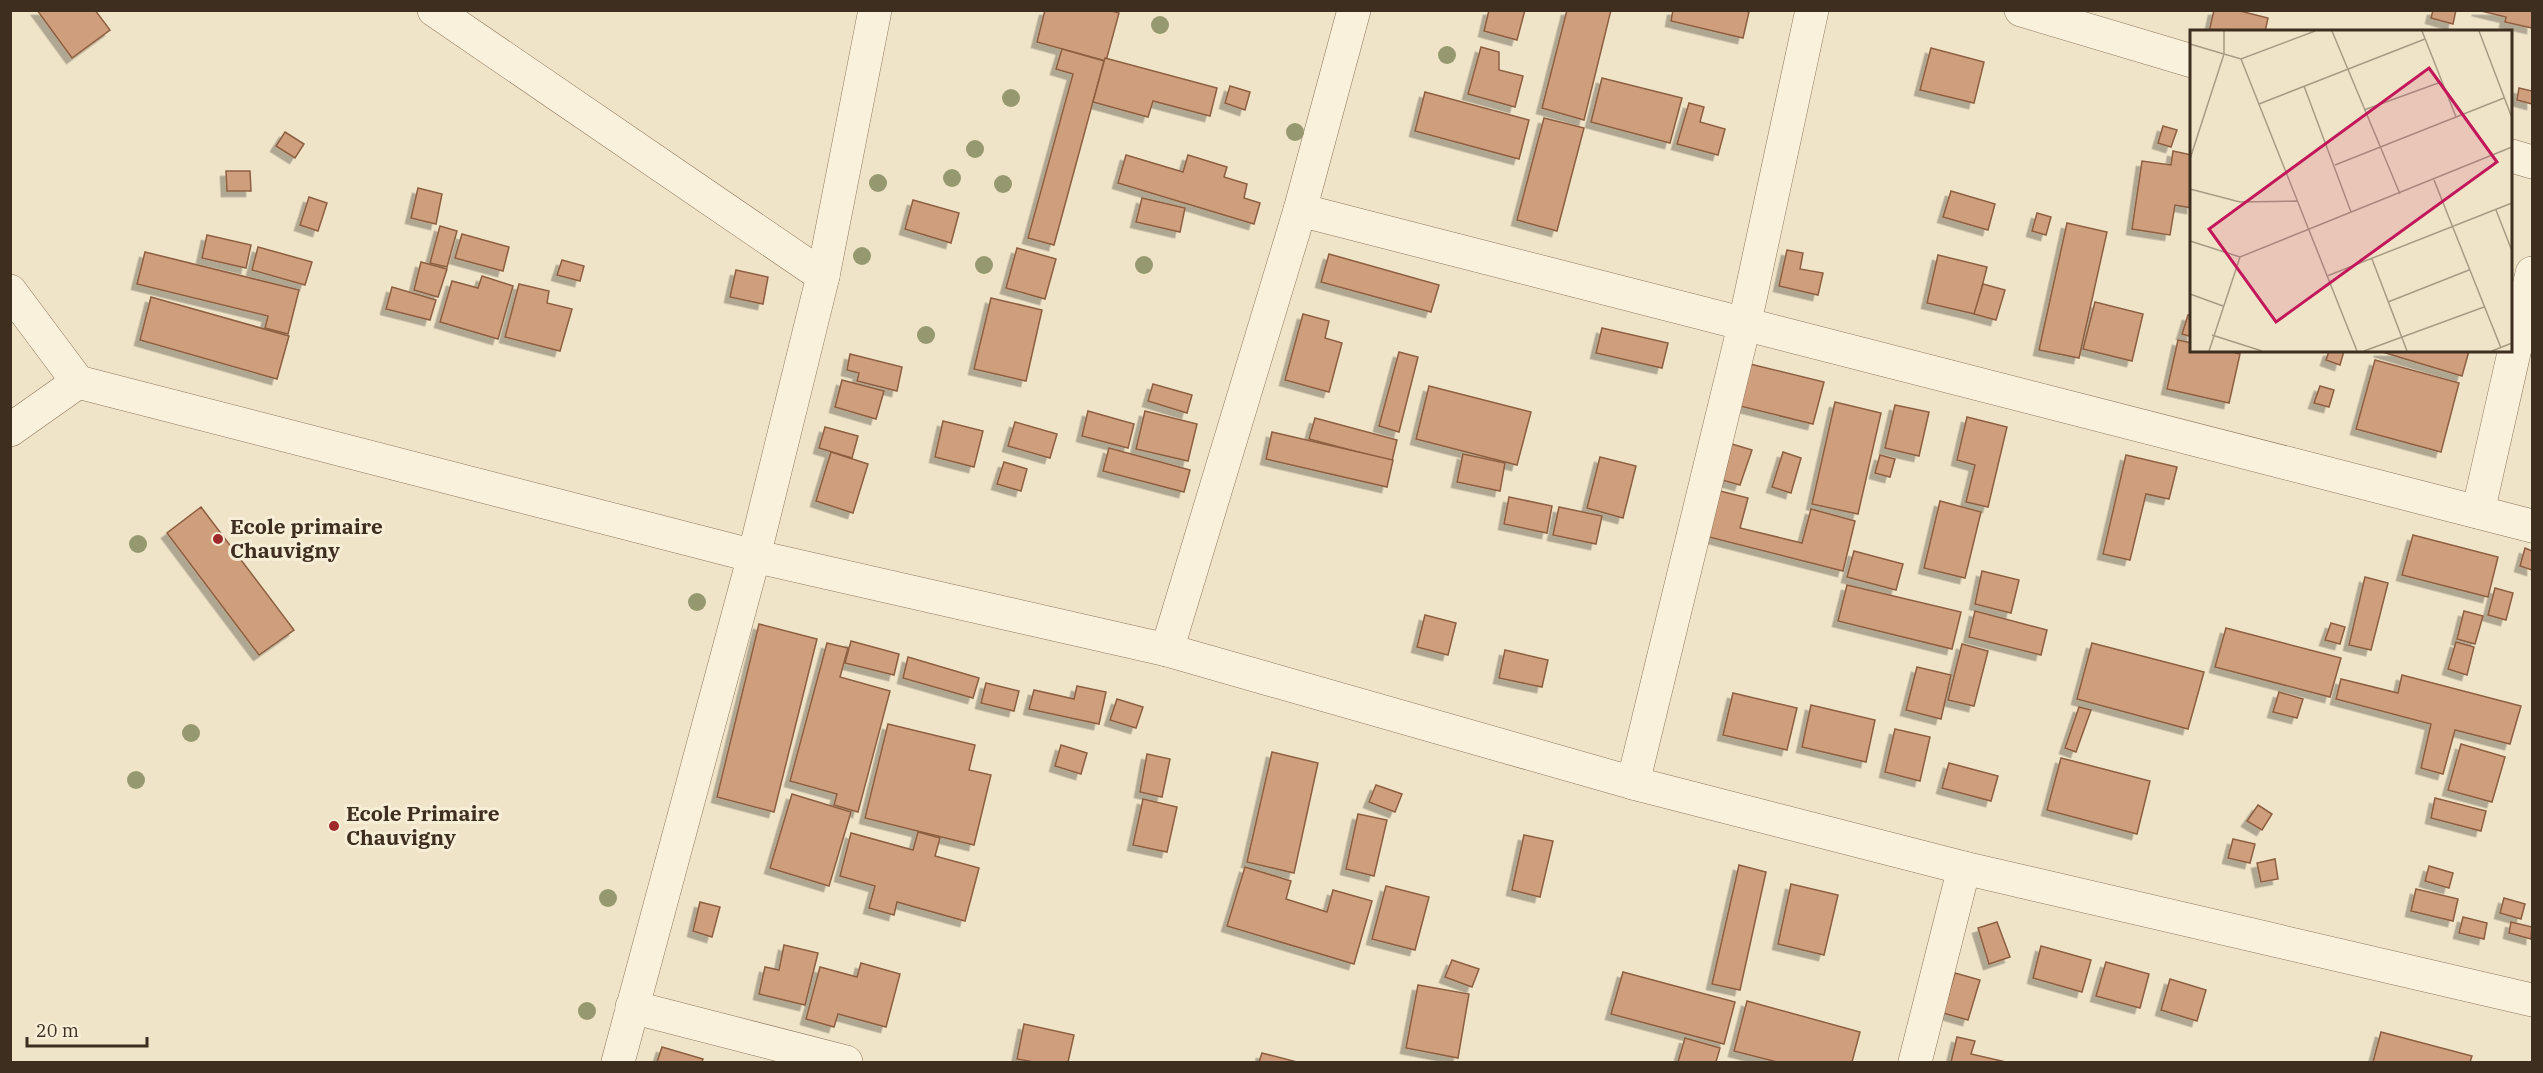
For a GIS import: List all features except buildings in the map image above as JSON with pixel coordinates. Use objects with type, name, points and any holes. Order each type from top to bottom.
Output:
[{"type":"street","points":[[434,10],[823,276]]},
{"type":"street","points":[[618,1062],[754,556],[823,276],[875,10]]},
{"type":"street","points":[[1167,650],[1300,210],[1354,10]]},
{"type":"street","points":[[1633,783],[1745,322],[1812,10]]},
{"type":"street","points":[[2021,10],[2190,60]]},
{"type":"street","points":[[2513,157],[2532,162]]},
{"type":"street","points":[[1300,210],[1745,322],[2532,526]]},
{"type":"street","points":[[2478,512],[2532,273]]},
{"type":"street","points":[[10,291],[78,382],[754,556],[1167,650],[1633,783],[1964,868],[2532,1000]]},
{"type":"street","points":[[10,430],[78,382]]},
{"type":"street","points":[[1915,1062],[1964,868]]},
{"type":"street","points":[[632,1007],[846,1062]]},
{"type":"place","name":"Ecole primaire Chauvigny","points":[[218,539]]},
{"type":"place","name":"Ecole Primaire Chauvigny","points":[[334,826]]}]
